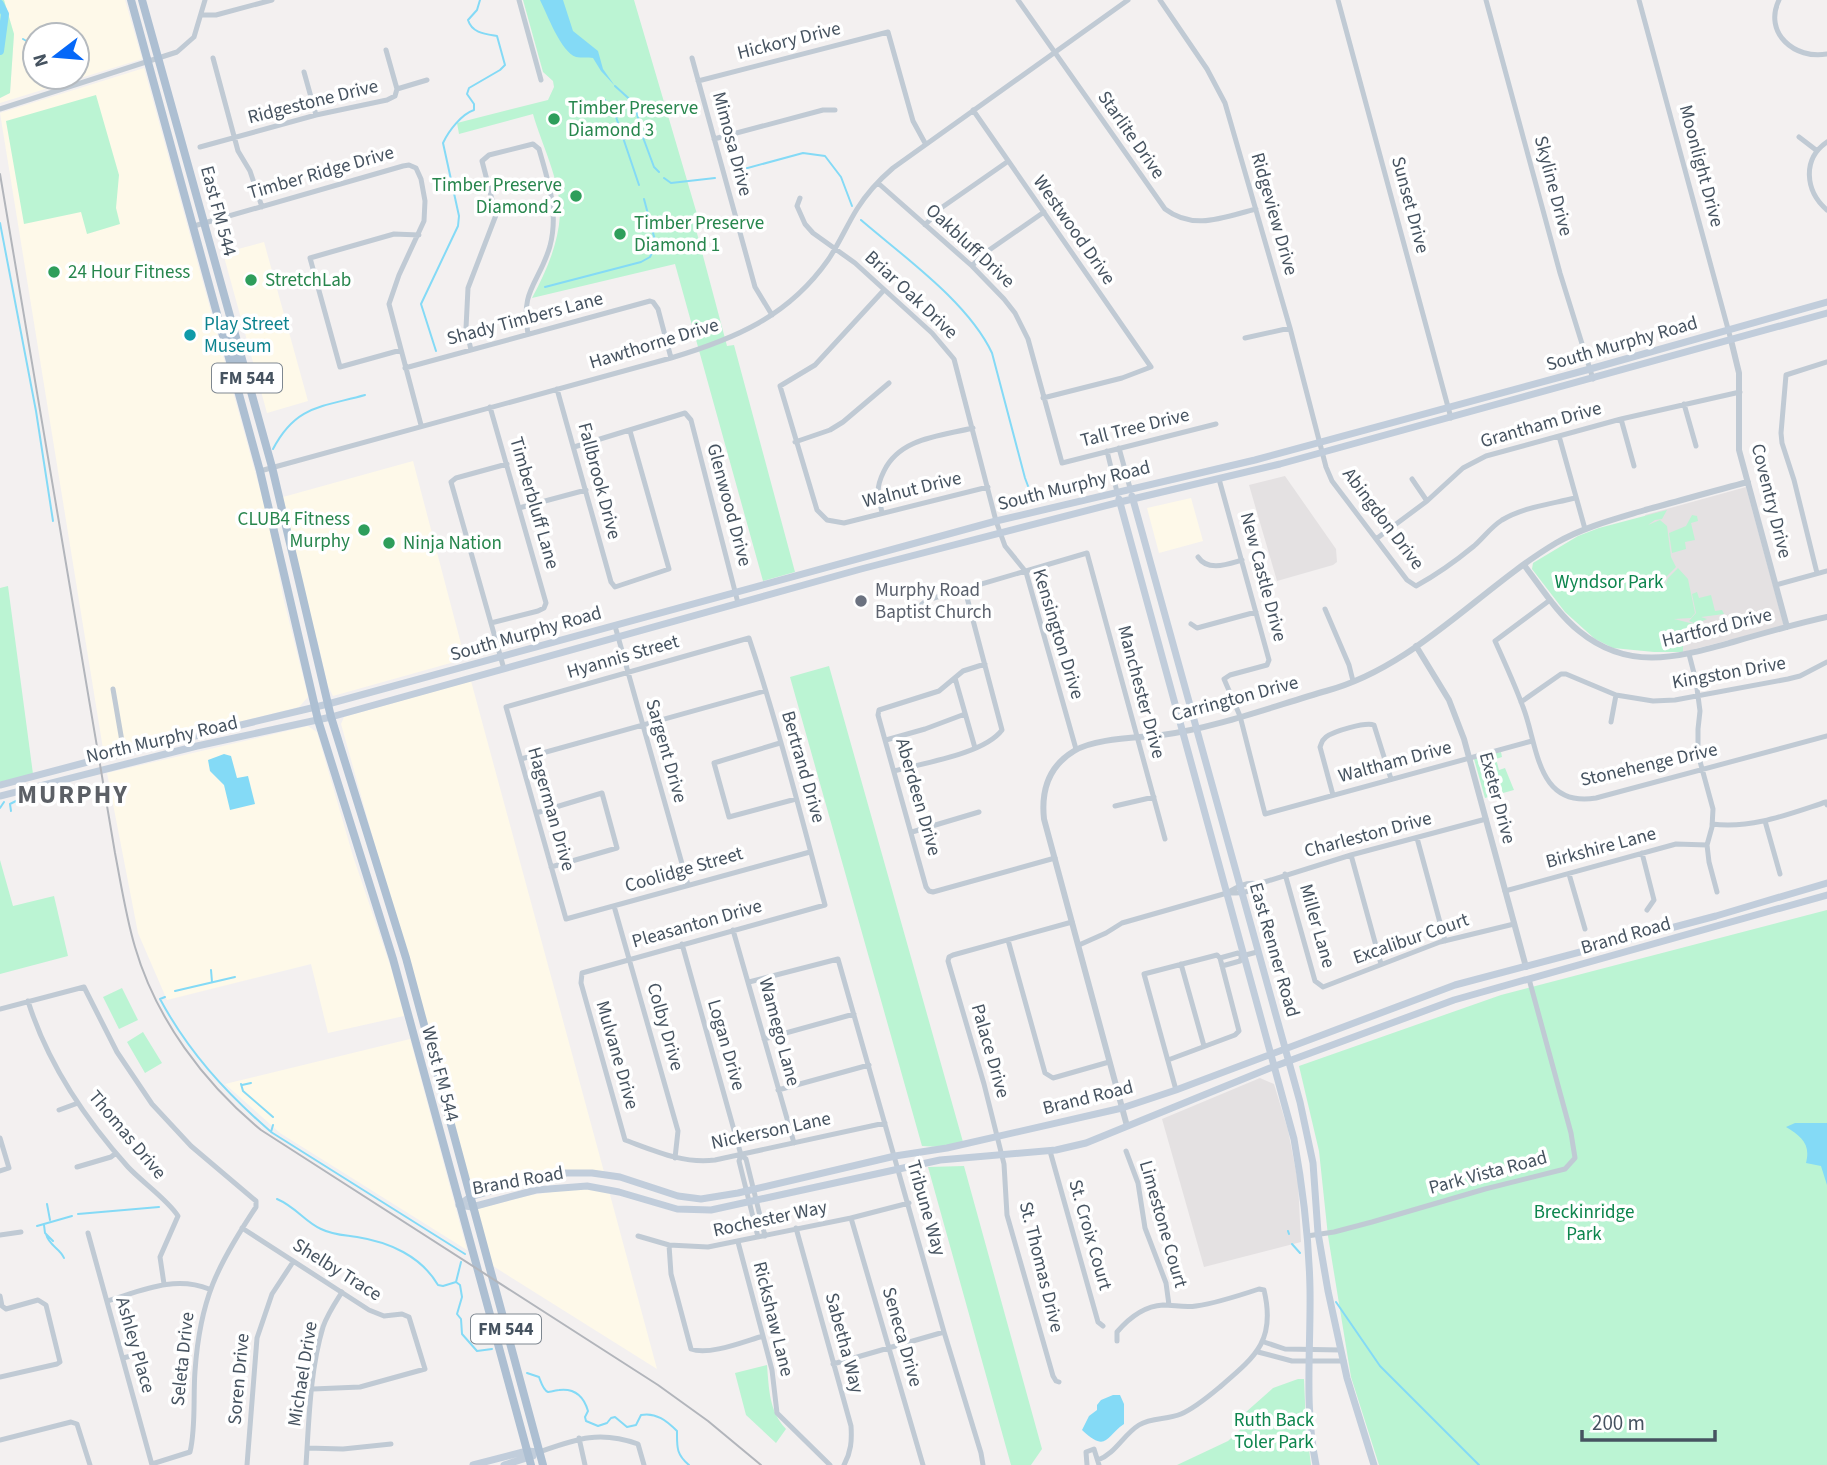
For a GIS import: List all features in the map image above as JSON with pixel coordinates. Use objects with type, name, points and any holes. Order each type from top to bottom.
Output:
[{"type":"main road","name":"East FM 544","points":[[131,0],[260,471],[315,707]]},
{"type":"main road","name":"East FM 544","points":[[142,0],[272,467],[331,717]]},
{"type":"main road","name":"South Murphy Road","points":[[328,704],[996,521],[1255,460],[1827,302]]},
{"type":"main road","name":"South Murphy Road","points":[[331,717],[888,562],[1322,453],[1827,313]]},
{"type":"main road","points":[[218,314],[226,325],[240,372],[246,372]]},
{"type":"main road","name":"East Renner Road","points":[[1130,488],[1309,1144],[1318,1233],[1341,1350],[1374,1465]]},
{"type":"main road","name":"East Renner Road","points":[[1117,492],[1294,1139],[1304,1192],[1307,1236],[1310,1290],[1309,1420],[1316,1465]]},
{"type":"main road","points":[[886,551],[888,562]]},
{"type":"main road","points":[[292,611],[304,609]]},
{"type":"main road","points":[[434,676],[437,687]]},
{"type":"main road","points":[[387,688],[390,701]]},
{"type":"main road","name":"North Murphy Road","points":[[0,785],[328,704]]},
{"type":"main road","name":"West FM 544","points":[[315,707],[408,1013],[529,1458]]},
{"type":"main road","name":"North Murphy Road","points":[[0,796],[197,746],[331,717]]},
{"type":"main road","name":"West FM 544","points":[[331,717],[419,1010],[543,1465]]},
{"type":"main road","points":[[194,736],[197,746]]},
{"type":"main road","points":[[371,885],[382,882]]},
{"type":"main road","name":"Brand Road","points":[[459,1205],[470,1197],[533,1179],[566,1173],[620,1177],[669,1194],[701,1199],[895,1156],[947,1148],[1122,1108],[1454,985],[1827,883]]},
{"type":"main road","name":"Brand Road","points":[[459,1205],[472,1207],[536,1190],[598,1186],[659,1205],[696,1211],[711,1210],[940,1160],[1050,1151],[1086,1143],[1253,1074],[1412,1015],[1496,987],[1827,895]]},
{"type":"main road","points":[[1526,967],[1529,979]]},
{"type":"main road","points":[[1406,1002],[1412,1015]]},
{"type":"main road","points":[[408,1013],[419,1010]]},
{"type":"main road","points":[[1253,1074],[1270,1076],[1281,1089]]},
{"type":"main road","points":[[428,1089],[440,1085]]},
{"type":"main road","points":[[533,1179],[536,1190]]},
{"type":"main road","points":[[505,1465],[539,1452]]},
{"type":"main road","points":[[473,1465],[529,1458]]},
{"type":"street","points":[[0,109],[177,52],[191,41],[197,30],[205,0]]},
{"type":"street","points":[[202,15],[216,15],[272,0]]},
{"type":"street","points":[[519,0],[541,80]]},
{"type":"street","name":"Starlite Drive","points":[[1018,0],[1165,209],[1180,219],[1199,223],[1256,209]]},
{"type":"street","name":"Hawthorne Drive","points":[[260,471],[671,358],[731,338],[772,315],[803,289],[834,250],[857,209],[878,183],[925,143],[1128,0]]},
{"type":"street","name":"Ridgeview Drive","points":[[1160,0],[1207,68],[1222,95],[1235,131],[1322,453]]},
{"type":"street","name":"Sunset Drive","points":[[1338,0],[1451,418]]},
{"type":"street","name":"Skyline Drive","points":[[1486,0],[1560,273],[1593,379]]},
{"type":"street","name":"Moonlight Drive","points":[[1639,0],[1731,340]]},
{"type":"street","points":[[1779,0],[1775,20],[1780,36],[1793,49],[1807,55],[1827,54]]},
{"type":"street","name":"Hickory Drive","points":[[698,81],[888,32],[913,121],[925,143]]},
{"type":"street","points":[[386,50],[397,89]]},
{"type":"street","points":[[213,58],[238,151],[256,184],[262,206]]},
{"type":"street","name":"Mimosa Drive","points":[[692,58],[755,287],[772,315]]},
{"type":"street","points":[[304,72],[316,115]]},
{"type":"street","name":"Ridgestone Drive","points":[[200,147],[316,115],[387,100],[396,96],[397,89],[427,80]]},
{"type":"street","points":[[714,139],[823,110],[835,110]]},
{"type":"street","name":"Westwood Drive","points":[[973,110],[1151,367],[1122,378],[1043,398]]},
{"type":"street","points":[[1799,137],[1816,150]]},
{"type":"street","points":[[1827,142],[1816,150],[1810,162],[1809,181],[1818,201],[1827,210]]},
{"type":"street","points":[[471,350],[466,328],[468,288],[496,215],[482,160],[489,155],[536,145],[552,192],[554,214],[549,248],[525,304],[528,334]]},
{"type":"street","points":[[925,225],[941,208],[1007,162]]},
{"type":"street","name":"Timber Ridge Drive","points":[[194,226],[409,165],[416,169],[421,179],[425,201],[424,221],[419,235]]},
{"type":"street","name":"Oakbluff Drive","points":[[878,183],[972,267],[1004,299],[1019,320],[1031,348],[1062,463]]},
{"type":"street","name":"Briar Oak Drive","points":[[800,198],[797,206],[805,224],[834,250],[855,264],[932,333],[954,359],[1000,533]]},
{"type":"street","points":[[972,267],[982,255],[1044,212]]},
{"type":"street","points":[[401,350],[340,367],[310,258],[394,234],[419,235],[399,275],[390,304],[421,425]]},
{"type":"street","points":[[884,290],[815,365],[782,383],[779,388],[795,442],[830,430],[843,422],[889,383]]},
{"type":"street","name":"Shady Timbers Lane","points":[[405,368],[653,302],[658,309],[671,358]]},
{"type":"street","points":[[1245,338],[1290,328]]},
{"type":"street","name":"Coventry Drive","points":[[1731,340],[1739,373],[1739,450],[1787,627]]},
{"type":"street","points":[[1817,573],[1781,433],[1786,375],[1827,362]]},
{"type":"street","name":"Fallbrook Drive","points":[[557,389],[611,582],[615,587],[669,569],[630,431]]},
{"type":"street","name":"Grantham Drive","points":[[1376,539],[1474,461],[1621,419],[1740,392]]},
{"type":"street","points":[[1684,404],[1696,446]]},
{"type":"street","name":"Timberbluff Lane","points":[[490,407],[546,600],[544,608],[491,623]]},
{"type":"street","name":"Glenwood Drive","points":[[630,431],[682,414],[691,420],[738,603]]},
{"type":"street","points":[[1621,419],[1634,466]]},
{"type":"street","name":"Tall Tree Drive","points":[[1062,463],[1216,424]]},
{"type":"street","points":[[882,513],[879,483],[897,452],[909,444],[973,428]]},
{"type":"street","points":[[574,447],[630,431]]},
{"type":"street","points":[[1559,436],[1585,529]]},
{"type":"street","name":"Walnut Drive","points":[[795,442],[817,510],[827,520],[844,523],[988,486]]},
{"type":"street","name":"East Renner Road","points":[[1119,448],[1130,488]]},
{"type":"street","name":"East Renner Road","points":[[1107,451],[1117,492]]},
{"type":"street","name":"Abingdon Drive","points":[[1322,453],[1332,481],[1407,580],[1416,586],[1466,552],[1499,522],[1520,512],[1575,498]]},
{"type":"street","points":[[504,669],[452,482],[456,478],[507,464]]},
{"type":"street","name":"New Castle Drive","points":[[1219,479],[1269,660],[1267,665],[1224,679],[1240,716],[1265,814]]},
{"type":"street","points":[[1412,479],[1427,501]]},
{"type":"street","name":"Carrington Drive","points":[[1076,749],[1196,727],[1334,689],[1416,646],[1559,541],[1585,529],[1748,482]]},
{"type":"street","points":[[519,508],[586,490]]},
{"type":"street","name":"Kensington Drive","points":[[1000,533],[1010,555],[1026,572],[1076,749]]},
{"type":"street","name":"Manchester Drive","points":[[1026,572],[1087,554],[1165,839]]},
{"type":"street","points":[[1198,557],[1204,564],[1213,566],[1242,560]]},
{"type":"street","name":"Hartford Drive","points":[[1524,565],[1550,600],[1580,632],[1614,651],[1634,657],[1657,659],[1689,654],[1827,617]]},
{"type":"street","points":[[1776,585],[1827,570]]},
{"type":"street","points":[[919,607],[926,600],[1026,572]]},
{"type":"street","points":[[894,771],[975,748],[1002,730],[965,590]]},
{"type":"street","name":"Stonehenge Drive","points":[[1550,600],[1496,641],[1521,702],[1539,765],[1559,792],[1579,799],[1596,798],[1827,736]]},
{"type":"street","points":[[1325,609],[1349,664],[1353,681]]},
{"type":"street","points":[[1191,624],[1197,628],[1256,612]]},
{"type":"street","name":"Sargent Drive","points":[[615,625],[688,885]]},
{"type":"street","name":"Hyannis Street","points":[[506,707],[749,638]]},
{"type":"street","name":"Bertrand Drive","points":[[749,638],[825,905]]},
{"type":"street","name":"Exeter Drive","points":[[1416,646],[1449,700],[1470,758],[1526,967]]},
{"type":"street","points":[[1689,654],[1699,696],[1698,745],[1713,809],[1707,845],[1717,892]]},
{"type":"street","name":"Kingston Drive","points":[[1521,702],[1561,674],[1616,695],[1653,701],[1699,696],[1724,689],[1787,679],[1800,676],[1827,662]]},
{"type":"street","points":[[975,748],[955,678],[970,668],[985,664]]},
{"type":"street","name":"Aberdeen Drive","points":[[955,678],[939,691],[879,710],[929,891],[1055,858]]},
{"type":"street","points":[[113,689],[124,753]]},
{"type":"street","points":[[521,759],[765,691]]},
{"type":"street","points":[[1611,722],[1616,695]]},
{"type":"street","name":"Hagerman Drive","points":[[506,707],[566,919]]},
{"type":"street","points":[[886,740],[965,714]]},
{"type":"street","points":[[1333,795],[1320,747],[1322,741],[1327,736],[1367,722],[1374,724],[1378,732],[1391,779]]},
{"type":"street","name":"Waltham Drive","points":[[1265,814],[1532,741]]},
{"type":"street","points":[[780,743],[713,762],[729,817],[796,799]]},
{"type":"street","points":[[1076,749],[1057,764],[1046,785],[1044,819],[1126,1126]]},
{"type":"street","points":[[536,813],[602,793],[617,848],[551,867]]},
{"type":"street","points":[[1115,806],[1154,797]]},
{"type":"street","points":[[1712,824],[1731,827],[1827,804]]},
{"type":"street","points":[[912,832],[979,812]]},
{"type":"street","name":"Charleston Drive","points":[[1079,945],[1122,923],[1227,893],[1255,888],[1258,884],[1285,874],[1486,819]]},
{"type":"street","points":[[1765,821],[1780,874]]},
{"type":"street","points":[[1417,838],[1445,941]]},
{"type":"street","name":"Birkshire Lane","points":[[1505,891],[1676,844],[1707,845]]},
{"type":"street","name":"Coolidge Street","points":[[566,919],[810,852]]},
{"type":"street","points":[[1642,853],[1654,900],[1647,910]]},
{"type":"street","points":[[1351,855],[1381,964]]},
{"type":"street","name":"Miller Lane","points":[[1285,874],[1315,981],[1320,986]]},
{"type":"street","points":[[1569,874],[1585,929]]},
{"type":"street","name":"Pleasanton Drive","points":[[580,977],[582,973],[629,959],[825,905]]},
{"type":"street","name":"Colby Drive","points":[[614,906],[678,1131],[675,1158]]},
{"type":"street","points":[[1072,922],[1008,940],[1045,1073],[1053,1078],[1110,1062]]},
{"type":"street","name":"Excalibur Court","points":[[1320,986],[1328,987],[1445,941],[1514,924]]},
{"type":"street","name":"Wamego Lane","points":[[733,930],[794,1143]]},
{"type":"street","name":"Palace Drive","points":[[1001,1155],[984,1084],[948,961],[949,957],[1008,940]]},
{"type":"street","name":"Logan Drive","points":[[682,944],[741,1154],[746,1159],[750,1190],[762,1236]]},
{"type":"street","points":[[1222,966],[1257,952]]},
{"type":"street","points":[[1176,1090],[1144,974],[1238,953],[1243,956]]},
{"type":"street","points":[[1168,1060],[1238,1032],[1239,1027],[1219,957]]},
{"type":"street","name":"Tribune Way","points":[[749,982],[838,959],[983,1465]]},
{"type":"street","points":[[1181,964],[1204,1046]]},
{"type":"street","name":"Mulvane Drive","points":[[580,977],[625,1140]]},
{"type":"street","name":"Park Vista Road","points":[[1307,1236],[1371,1222],[1565,1169],[1571,1164],[1575,1158],[1570,1129],[1529,979]]},
{"type":"street","name":"Seleta Drive","points":[[28,1001],[84,987],[117,1052],[152,1104],[191,1146],[256,1201],[256,1207],[222,1261],[209,1289],[197,1345],[190,1452],[152,1465]]},
{"type":"street","points":[[0,1009],[28,1001]]},
{"type":"street","name":"Thomas Drive","points":[[28,1001],[48,1049],[78,1103],[116,1153],[178,1216],[160,1257],[164,1284]]},
{"type":"street","points":[[764,1039],[854,1014]]},
{"type":"street","points":[[778,1090],[869,1065]]},
{"type":"street","points":[[60,1110],[78,1103]]},
{"type":"street","name":"Nickerson Lane","points":[[625,1140],[675,1158],[697,1162],[885,1123]]},
{"type":"street","points":[[0,1138],[9,1168],[0,1171]]},
{"type":"street","name":"St. Croix Court","points":[[1050,1151],[1098,1322],[1103,1326]]},
{"type":"street","name":"Limestone Court","points":[[1126,1151],[1138,1182],[1145,1228],[1166,1283],[1169,1306]]},
{"type":"street","points":[[77,1167],[116,1153]]},
{"type":"street","name":"St. Thomas Drive","points":[[1001,1155],[1007,1190],[1007,1215],[1053,1376],[1059,1382]]},
{"type":"street","name":"Rochester Way","points":[[638,1236],[669,1245],[708,1247],[852,1218],[908,1203]]},
{"type":"street","name":"Seneca Drive","points":[[852,1218],[923,1465]]},
{"type":"street","name":"Shelby Trace","points":[[242,1228],[380,1315],[402,1314],[409,1317],[425,1369],[360,1387],[313,1389]]},
{"type":"street","name":"Sabetha Way","points":[[796,1228],[851,1426],[852,1444],[844,1465]]},
{"type":"street","points":[[0,1235],[21,1233]]},
{"type":"street","name":"Ashley Place","points":[[88,1233],[152,1465]]},
{"type":"street","name":"Rickshaw Lane","points":[[738,1242],[772,1370],[777,1413],[830,1465]]},
{"type":"street","points":[[669,1245],[671,1275],[691,1349],[712,1350],[763,1336]]},
{"type":"street","name":"Soren Drive","points":[[247,1465],[257,1338],[272,1294],[293,1262]]},
{"type":"street","points":[[107,1301],[164,1284],[184,1282],[209,1289]]},
{"type":"street","points":[[1087,1465],[1085,1456],[1090,1449],[1094,1449],[1099,1462],[1110,1455],[1123,1438],[1139,1425],[1173,1417],[1193,1407],[1258,1352],[1264,1342],[1268,1307],[1264,1290],[1259,1289],[1192,1307],[1153,1307],[1138,1313],[1117,1332],[1117,1341]]},
{"type":"street","name":"Michael Drive","points":[[306,1465],[313,1389],[324,1325],[342,1292]]},
{"type":"street","points":[[0,1296],[2,1306],[6,1309],[42,1301],[46,1305],[60,1356],[60,1362],[57,1364],[0,1377]]},
{"type":"street","points":[[833,1364],[944,1332]]},
{"type":"street","points":[[1264,1342],[1279,1348],[1341,1350]]},
{"type":"street","points":[[1277,1358],[1279,1348]]},
{"type":"street","points":[[1258,1352],[1277,1358],[1344,1361]]},
{"type":"street","points":[[123,1358],[135,1355]]},
{"type":"street","points":[[0,1440],[71,1422],[77,1424],[90,1465]]},
{"type":"street","points":[[539,1452],[596,1435],[621,1438],[638,1444],[644,1465]]},
{"type":"street","points":[[579,1438],[585,1465]]},
{"type":"street","points":[[307,1448],[343,1449],[391,1444]]},
{"type":"shaded area","points":[[4,0],[125,0],[142,59],[91,75],[91,21],[21,21],[21,91],[39,91],[0,103],[0,98],[10,93],[14,34]]},
{"type":"shaded area","points":[[144,68],[268,519],[284,601],[308,697],[299,707],[104,755],[0,113],[70,91],[91,91],[91,85]]},
{"type":"shaded area","points":[[264,242],[308,401],[267,413],[223,253]]},
{"type":"shaded area","points":[[413,461],[465,659],[333,696],[314,636],[283,497]]},
{"type":"shaded area","points":[[1285,476],[1336,549],[1337,562],[1277,581],[1249,485]]},
{"type":"shaded area","points":[[1746,487],[1784,626],[1683,652],[1645,515]]},
{"type":"shaded area","points":[[1191,498],[1203,541],[1159,553],[1147,508]]},
{"type":"shaded area","points":[[471,681],[604,1172],[571,1170],[542,1174],[472,1192],[341,724],[344,717]]},
{"type":"shaded area","points":[[308,726],[317,732],[404,1016],[328,1033],[311,964],[167,1000],[138,933],[107,773]]},
{"type":"shaded area","points":[[410,1039],[467,1250],[280,1133],[225,1084]]},
{"type":"shaded area","points":[[1260,1078],[1274,1084],[1288,1130],[1298,1182],[1301,1242],[1204,1267],[1162,1119]]},
{"type":"shaded area","points":[[582,1188],[609,1191],[657,1369],[493,1266],[477,1209],[531,1195]]},
{"type":"green space","points":[[0,0],[4,0],[14,34],[10,93],[0,98]]},
{"type":"green space","points":[[523,0],[634,0],[699,221],[694,222],[727,346],[734,345],[795,572],[763,581],[675,264],[532,298],[550,258],[560,215],[554,177],[533,114],[459,134],[457,123],[548,100],[554,87],[553,81],[543,72]]},
{"type":"green space","points":[[96,95],[119,175],[116,208],[120,224],[87,234],[81,212],[24,224],[6,121]]},
{"type":"green space","name":"Wyndsor Park","points":[[1667,510],[1662,519],[1648,525],[1660,520],[1667,526],[1671,557],[1676,567],[1666,577],[1665,586],[1668,578],[1678,568],[1688,579],[1695,613],[1691,618],[1674,619],[1694,624],[1688,627],[1689,630],[1683,637],[1683,652],[1613,648],[1595,639],[1565,612],[1532,569],[1533,563],[1578,536]]},
{"type":"green space","points":[[1692,515],[1697,516],[1698,521],[1691,523],[1695,540],[1685,542],[1686,549],[1672,553],[1669,533],[1686,526]]},
{"type":"green space","points":[[8,586],[33,774],[0,782],[0,588]]},
{"type":"green space","points":[[1697,592],[1699,598],[1711,595],[1715,611],[1722,610],[1724,614],[1701,617],[1707,619],[1696,624],[1689,621],[1696,613],[1692,594]]},
{"type":"green space","points":[[829,666],[963,1142],[940,1147],[922,1146],[790,677]]},
{"type":"green space","points":[[1501,752],[1502,757],[1496,759],[1499,770],[1505,768],[1514,790],[1485,798],[1474,759]]},
{"type":"green space","points":[[0,860],[13,906],[54,896],[68,956],[0,974]]},
{"type":"green space","name":"Breckinridge Park","points":[[1827,910],[1827,1465],[1379,1465],[1351,1377],[1328,1236],[1319,1151],[1299,1066],[1501,995]]},
{"type":"green space","points":[[122,988],[138,1020],[119,1029],[103,997]]},
{"type":"green space","points":[[143,1032],[162,1063],[145,1073],[127,1042]]},
{"type":"green space","points":[[964,1166],[1042,1449],[1031,1465],[1011,1465],[928,1167]]},
{"type":"green space","points":[[767,1365],[773,1407],[786,1429],[776,1443],[746,1415],[735,1373]]},
{"type":"green space","name":"Ruth Back Toler Park","points":[[1304,1379],[1311,1465],[1177,1465],[1228,1441],[1241,1429],[1246,1412],[1273,1388]]},
{"type":"water","points":[[540,0],[563,0],[573,31],[598,51],[603,69],[615,86],[593,58],[570,54],[555,32]]},
{"type":"water","points":[[224,754],[231,756],[237,778],[248,776],[255,804],[230,810],[224,785],[210,771],[208,760]]},
{"type":"water","points":[[1795,1123],[1827,1123],[1827,1185],[1821,1166],[1806,1163],[1804,1141],[1786,1127]]},
{"type":"water","points":[[1120,1395],[1124,1404],[1124,1424],[1105,1440],[1096,1441],[1082,1430],[1101,1400]]},
{"type":"waterway","points":[[436,351],[421,304],[458,226],[459,216],[443,143],[456,123],[474,110],[474,104],[467,94],[469,88],[505,65],[497,36],[476,30],[468,20],[477,10],[480,0]]},
{"type":"waterway","points":[[0,4],[5,14],[0,51]]},
{"type":"waterway","points":[[615,86],[635,104],[641,132],[654,167],[659,172]]},
{"type":"waterway","points":[[605,100],[615,114],[639,185]]},
{"type":"waterway","points":[[733,172],[803,153],[825,156],[841,177],[852,206]]},
{"type":"waterway","points":[[664,178],[671,183],[715,178]]},
{"type":"waterway","points":[[545,287],[641,262],[650,257],[656,244],[644,199]]},
{"type":"waterway","points":[[861,220],[934,281],[981,334],[992,353],[1025,478],[1034,502]]},
{"type":"waterway","points":[[0,223],[36,411],[53,521]]},
{"type":"waterway","points":[[273,449],[291,424],[301,416],[323,406],[365,395]]},
{"type":"waterway","points":[[11,811],[10,804],[24,797]]},
{"type":"waterway","points":[[0,808],[4,802]]},
{"type":"waterway","points":[[211,970],[212,982]]},
{"type":"waterway","points":[[175,991],[235,977]]},
{"type":"waterway","points":[[165,997],[160,999],[195,1053],[223,1086],[270,1131]]},
{"type":"waterway","points":[[242,1085],[251,1083]]},
{"type":"waterway","points":[[241,1084],[243,1091],[273,1117]]},
{"type":"waterway","points":[[273,1125],[271,1132],[465,1254]]},
{"type":"waterway","points":[[277,1199],[325,1231],[369,1239],[403,1252],[423,1266],[438,1285],[456,1282],[460,1285],[462,1297],[457,1314],[461,1319],[462,1334],[477,1351],[492,1349]]},
{"type":"waterway","points":[[47,1204],[50,1220]]},
{"type":"waterway","points":[[78,1214],[159,1207]]},
{"type":"waterway","points":[[37,1226],[72,1216]]},
{"type":"waterway","points":[[44,1225],[45,1233],[53,1241]]},
{"type":"waterway","points":[[46,1234],[64,1258]]},
{"type":"waterway","points":[[1292,1244],[1300,1253]]},
{"type":"waterway","points":[[456,1282],[461,1262]]},
{"type":"waterway","points":[[1336,1302],[1380,1366],[1479,1465]]},
{"type":"waterway","points":[[527,1373],[539,1377],[543,1388],[548,1392],[570,1390],[578,1395],[588,1411],[586,1421],[598,1426],[615,1417],[627,1427],[636,1425],[641,1415],[661,1418],[677,1431],[678,1450],[689,1465]]},
{"type":"railway","points":[[0,174],[124,900],[144,974],[169,1024],[184,1048],[220,1092],[261,1130],[658,1385],[708,1421],[761,1465]]},
{"type":"place","name":"Timber Preserve Diamond 3","points":[[554,119]]},
{"type":"place","name":"Timber Preserve Diamond 2","points":[[576,196]]},
{"type":"place","name":"Timber Preserve Diamond 1","points":[[620,234]]},
{"type":"place","name":"24 Hour Fitness","points":[[54,272]]},
{"type":"place","name":"StretchLab","points":[[251,280]]},
{"type":"place","name":"Play Street Museum","points":[[190,335]]},
{"type":"place","name":"CLUB4 Fitness Murphy","points":[[364,530]]},
{"type":"place","name":"Ninja Nation","points":[[389,543]]},
{"type":"place","name":"Murphy Road Baptist Church","points":[[861,601]]},
{"type":"district","name":"MURPHY","points":[[73,794]]}]
